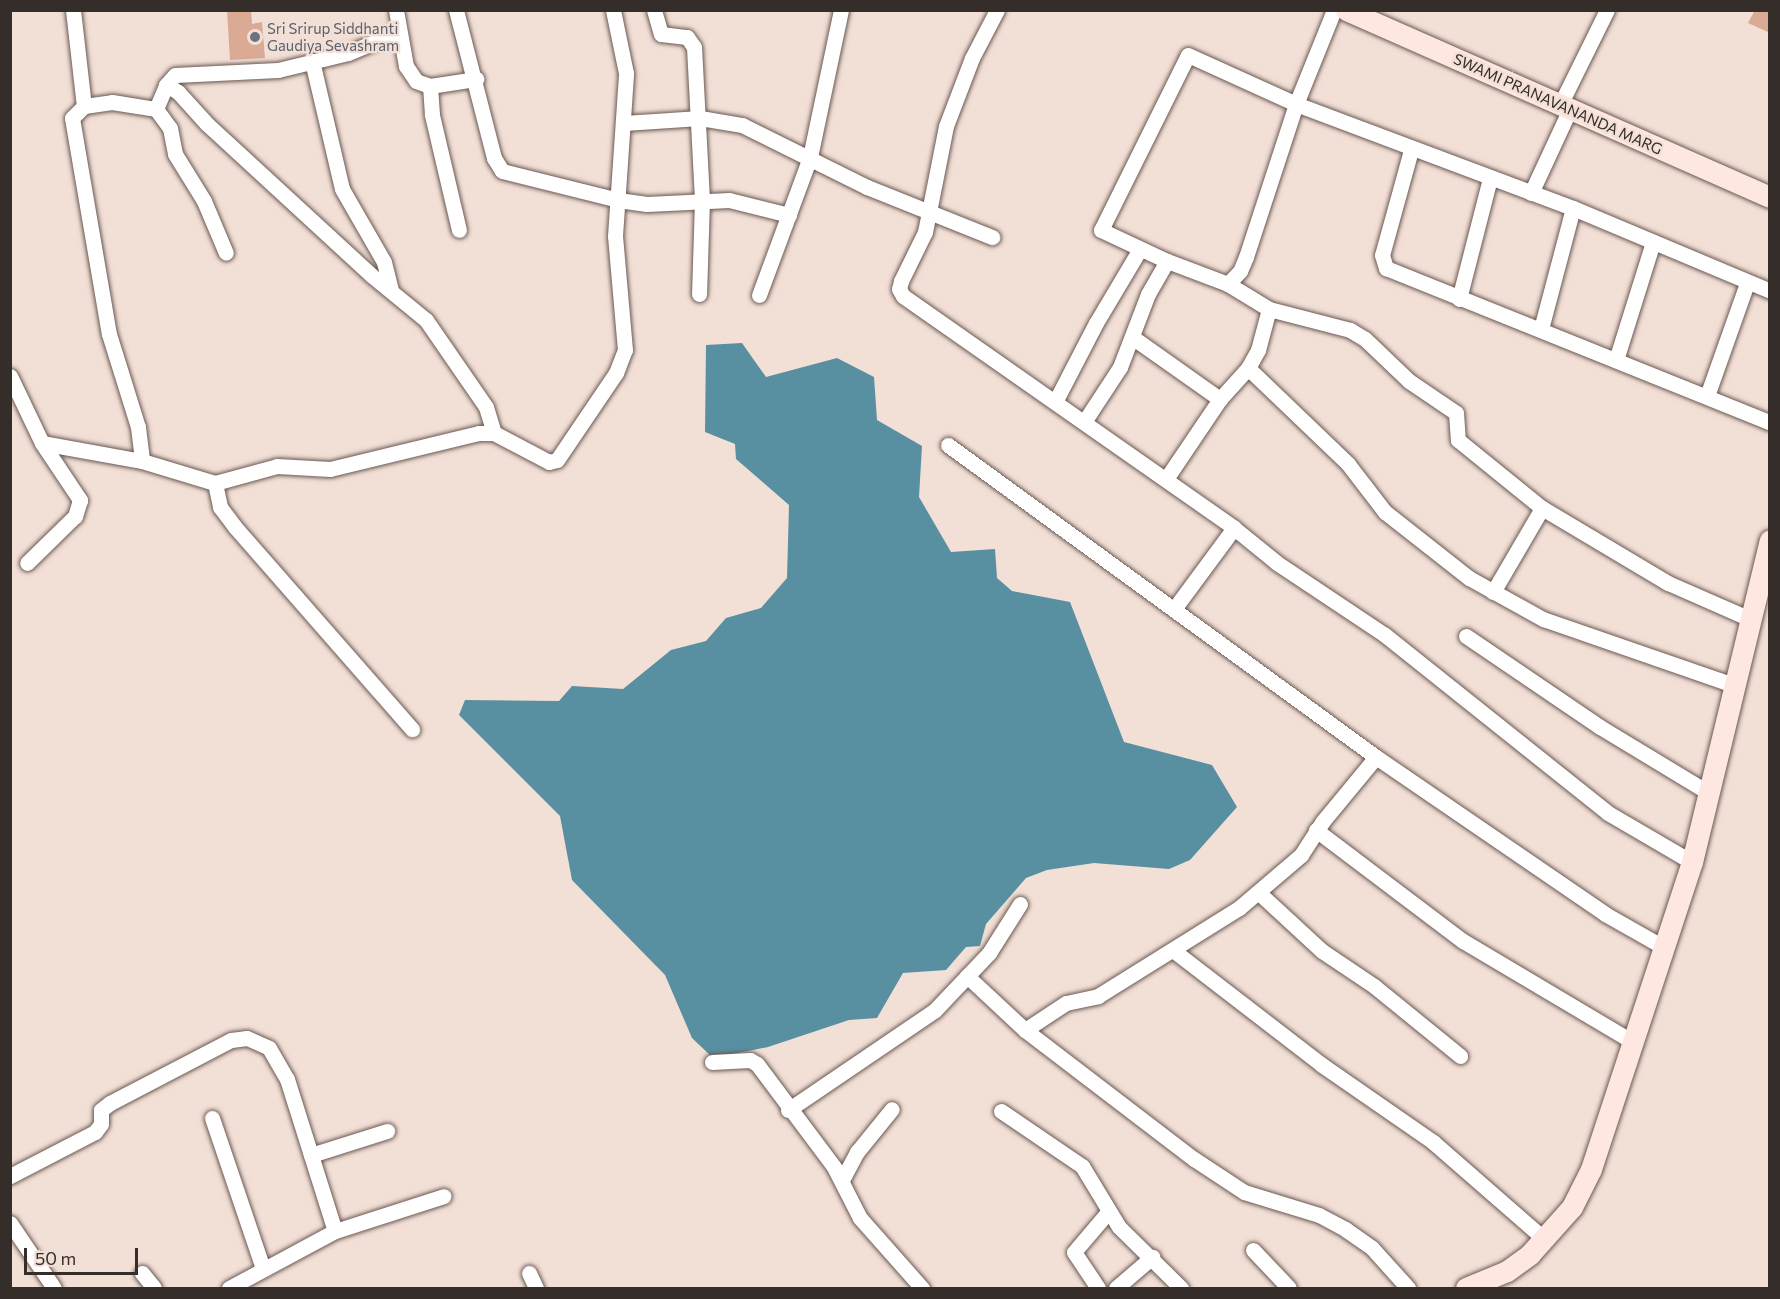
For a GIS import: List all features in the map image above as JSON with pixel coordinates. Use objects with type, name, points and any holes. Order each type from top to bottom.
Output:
[{"type":"main road","name":"SWAMI PRANAVANANDA MARG","points":[[1346,10],[1770,197]]},
{"type":"main road","points":[[1466,1288],[1507,1271],[1544,1239],[1572,1206],[1591,1169],[1635,1042],[1692,862],[1770,540]]},
{"type":"street","points":[[73,10],[84,106]]},
{"type":"street","points":[[396,10],[398,32],[409,75],[423,85],[430,86],[476,79]]},
{"type":"street","points":[[456,10],[476,79],[494,159],[502,171],[618,200],[647,204],[729,200],[789,215]]},
{"type":"street","points":[[42,443],[141,461],[215,483],[277,466],[330,469],[424,444],[494,433],[541,459],[557,460],[616,373],[625,350],[615,236],[626,73],[613,10]]},
{"type":"street","points":[[654,10],[662,34],[687,37],[694,46],[700,118],[702,200],[699,294]]},
{"type":"street","points":[[759,295],[810,157],[841,10]]},
{"type":"street","points":[[997,10],[972,58],[946,126],[924,232],[901,281],[899,289],[903,296],[1166,479],[1234,528],[1277,563],[1443,679],[1608,813],[1692,862]]},
{"type":"street","points":[[1228,284],[1243,264],[1296,104],[1334,10]]},
{"type":"street","points":[[1531,194],[1607,10]]},
{"type":"street","points":[[156,110],[169,77],[175,75],[278,70],[348,53],[398,32]]},
{"type":"street","points":[[1750,619],[1668,583],[1542,508],[1458,440],[1456,413],[1409,381],[1365,339],[1350,330],[1269,309],[1228,284],[1167,261],[1101,230],[1188,55],[1296,104],[1412,150],[1573,208],[1770,291]]},
{"type":"street","points":[[312,61],[342,189],[384,262],[391,291]]},
{"type":"street","points":[[166,85],[178,92],[207,124],[426,320],[446,344],[486,407],[494,433]]},
{"type":"street","points":[[430,86],[432,115],[459,230]]},
{"type":"street","points":[[141,461],[138,427],[109,334],[72,118],[84,106],[112,102],[156,110],[170,128],[175,154],[204,201],[226,253]]},
{"type":"street","points":[[624,123],[700,118],[742,125],[867,187],[992,237]]},
{"type":"street","points":[[1412,150],[1382,262],[1393,273],[1541,328],[1770,422]]},
{"type":"street","points":[[1459,299],[1490,178]]},
{"type":"street","points":[[1541,328],[1573,208]]},
{"type":"street","points":[[1616,360],[1653,242]]},
{"type":"street","points":[[1055,402],[1096,323],[1140,249]]},
{"type":"street","points":[[1084,422],[1120,367],[1148,294],[1167,261]]},
{"type":"street","points":[[1707,396],[1747,283]]},
{"type":"street","points":[[1166,479],[1220,399],[1248,368],[1258,350],[1269,309]]},
{"type":"street","points":[[1132,337],[1220,399]]},
{"type":"street","points":[[1248,368],[1348,464],[1385,512],[1418,541],[1493,592],[1543,619],[1734,685]]},
{"type":"street","points":[[10,376],[42,443],[81,500],[75,516],[27,563]]},
{"type":"street","points":[[948,446],[1376,756],[1605,914],[1665,948]]},
{"type":"street","points":[[215,483],[220,507],[235,527],[412,729]]},
{"type":"street","points":[[1493,592],[1542,508]]},
{"type":"street","points":[[1174,609],[1234,528]]},
{"type":"street","points":[[1466,636],[1600,727],[1709,793]]},
{"type":"street","points":[[1025,1030],[1066,1003],[1098,996],[1174,951],[1258,892],[1302,855],[1316,830],[1376,756]]},
{"type":"street","points":[[1316,830],[1470,946],[1635,1042]]},
{"type":"street","points":[[1258,892],[1322,951],[1374,986],[1460,1056]]},
{"type":"street","points":[[788,1110],[897,1039],[935,1010],[988,953],[1020,904]]},
{"type":"street","points":[[1174,951],[1322,1065],[1433,1142],[1544,1239]]},
{"type":"street","points":[[967,976],[1025,1030],[1225,1180],[1244,1192],[1319,1215],[1345,1229],[1372,1248],[1408,1288]]},
{"type":"street","points":[[10,1176],[94,1132],[101,1124],[101,1110],[110,1103],[231,1040],[248,1038],[269,1048],[277,1059],[335,1231]]},
{"type":"street","points":[[712,1062],[750,1060],[757,1064],[788,1110],[842,1180],[860,1218],[922,1288]]},
{"type":"street","points":[[842,1180],[857,1152],[892,1109]]},
{"type":"street","points":[[1001,1111],[1073,1157],[1090,1177],[1108,1212],[1119,1227],[1181,1288]]},
{"type":"street","points":[[213,1118],[263,1269]]},
{"type":"street","points":[[311,1155],[387,1131]]},
{"type":"street","points":[[229,1288],[335,1231],[444,1197]]},
{"type":"street","points":[[1098,1288],[1074,1252],[1108,1212]]},
{"type":"street","points":[[10,1223],[54,1288]]},
{"type":"street","points":[[1253,1250],[1289,1288]]},
{"type":"street","points":[[1116,1288],[1152,1257]]},
{"type":"street","points":[[142,1273],[154,1288]]},
{"type":"street","points":[[529,1273],[536,1288]]},
{"type":"water","points":[[742,343],[766,377],[837,358],[874,377],[877,420],[922,446],[919,497],[951,552],[995,549],[997,578],[1012,591],[1070,602],[1124,742],[1212,765],[1237,807],[1190,860],[1169,869],[1094,863],[1047,870],[1026,878],[986,924],[980,946],[966,947],[946,970],[903,973],[877,1018],[849,1020],[768,1047],[713,1058],[692,1038],[665,975],[572,880],[560,816],[459,715],[465,700],[559,701],[572,686],[623,689],[671,650],[706,641],[726,618],[761,608],[787,578],[789,505],[736,459],[735,444],[705,432],[706,345]]},
{"type":"building","points":[[227,10],[251,10],[252,24],[262,22],[265,58],[230,60]]},
{"type":"building","points":[[1755,10],[1770,10],[1770,33],[1748,23]]},
{"type":"place","name":"Sri Srirup Siddhanti Gaudiya Sevashram","points":[[255,37]]}]
